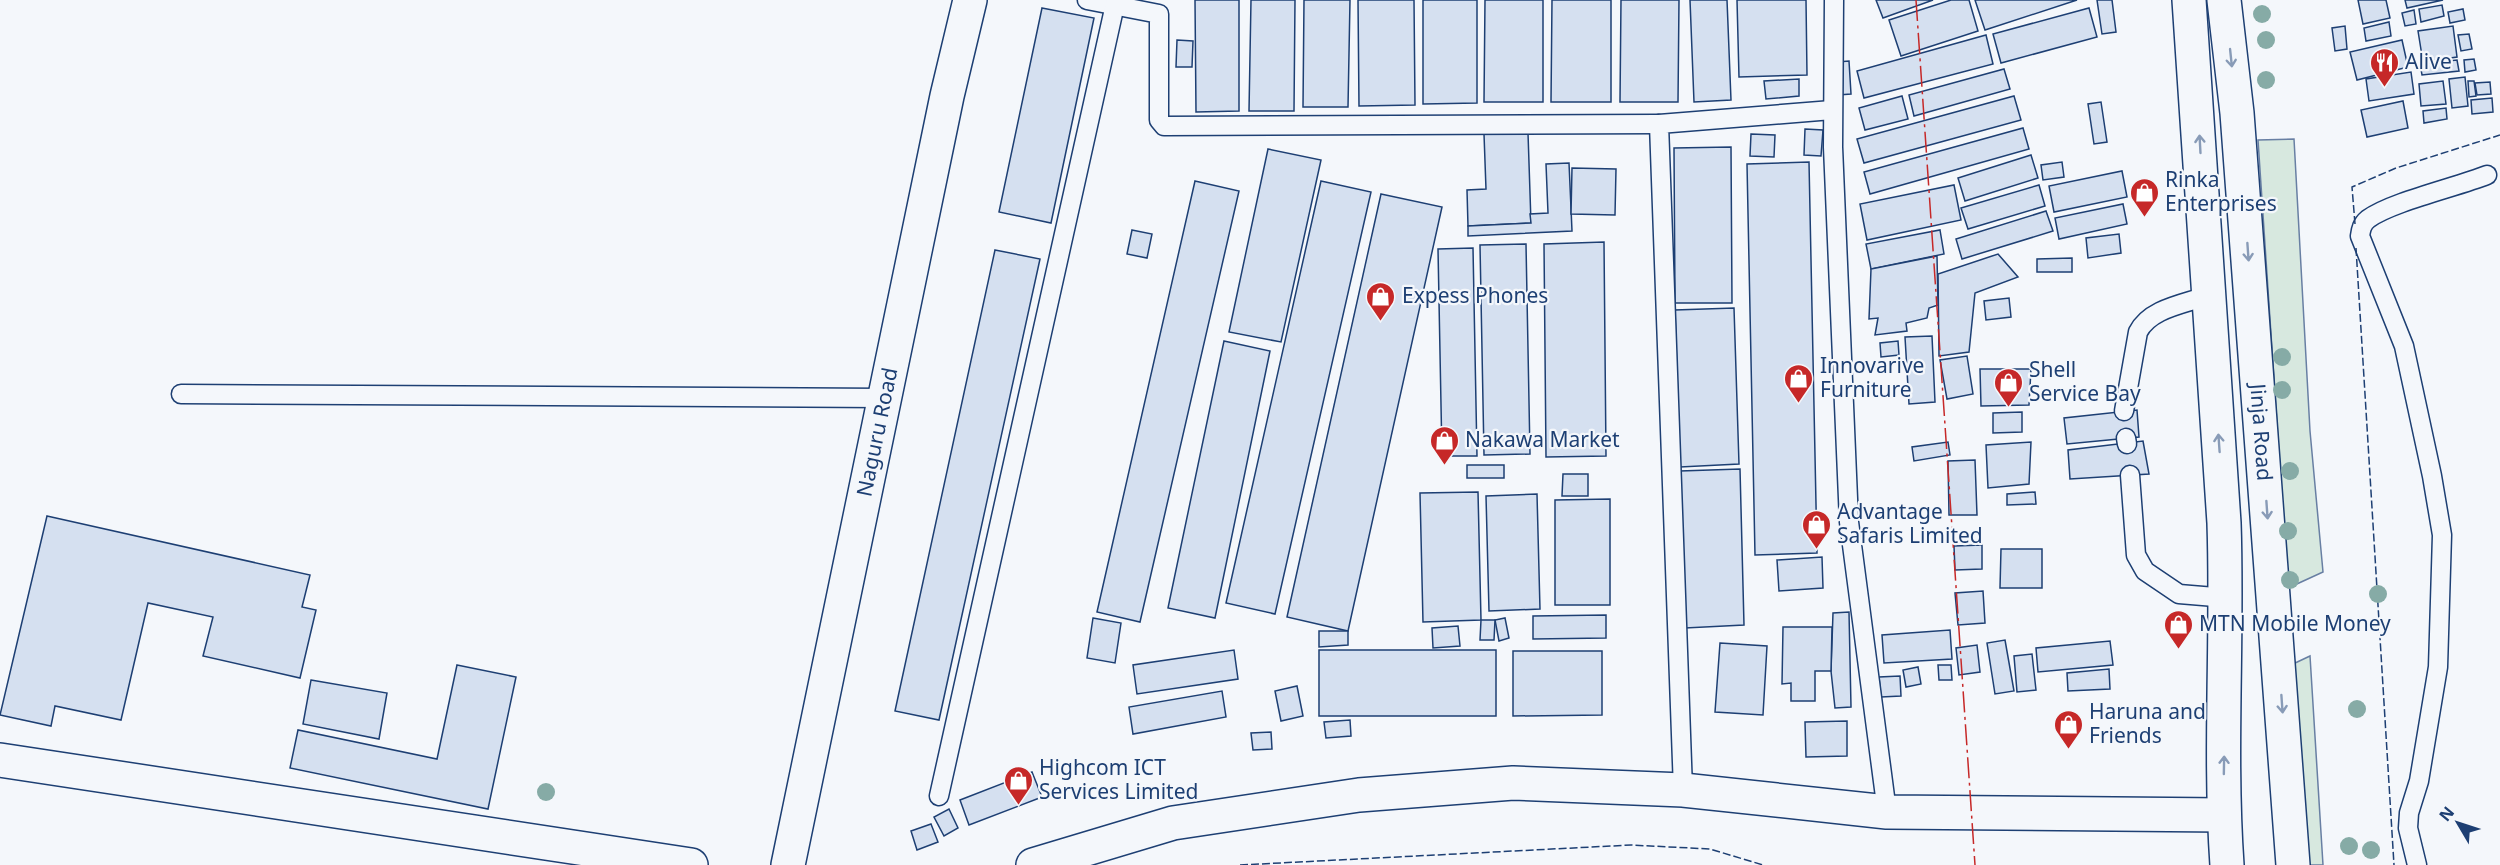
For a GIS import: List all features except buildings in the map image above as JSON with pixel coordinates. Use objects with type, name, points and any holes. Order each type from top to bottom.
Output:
[{"type":"main road","name":"Naguru Road","points":[[788,865],[947,96],[970,0]]},
{"type":"main road","name":"Jinja Road","points":[[2189,0],[2227,598],[2224,815],[2228,865]]},
{"type":"main road","name":"Jinja Road","points":[[2224,0],[2239,136],[2293,865]]},
{"type":"main road","points":[[0,760],[692,865]]},
{"type":"main road","points":[[1033,865],[1173,823],[1359,795],[1514,783],[1683,790],[1887,812],[2224,815]]},
{"type":"lane","points":[[1087,0],[1115,3],[1159,14],[1159,120],[1164,126],[1659,124],[1832,110]]},
{"type":"lane","points":[[1834,0],[1832,110],[1850,522],[1887,812]]},
{"type":"lane","points":[[939,796],[1115,3]]},
{"type":"lane","points":[[1659,124],[1683,790]]},
{"type":"lane","points":[[2417,865],[2408,828],[2421,770],[2438,667],[2442,535],[2430,465],[2404,346],[2360,236],[2361,227],[2367,220],[2385,210],[2487,175]]},
{"type":"lane","points":[[2124,411],[2138,332],[2142,323],[2152,315],[2209,295]]},
{"type":"lane","points":[[181,394],[884,398]]},
{"type":"lane","points":[[2130,475],[2136,555],[2145,571],[2179,594],[2227,598]]},
{"type":"shaded area","points":[[2294,139],[2310,431],[2323,572],[2288,588],[2258,140]]},
{"type":"shaded area","points":[[2310,656],[2323,865],[2307,865],[2293,664]]},
{"type":"fence","points":[[2355,224],[2352,187],[2396,168],[2500,135]]},
{"type":"fence","points":[[2356,248],[2394,865]]},
{"type":"fence","points":[[1240,865],[1631,845],[1710,849],[1763,865]]},
{"type":"power","points":[[1916,0],[1975,865]]},
{"type":"place","name":"Alive","points":[[2384,88]]},
{"type":"place","name":"Rinka Enterprises","points":[[2144,218]]},
{"type":"place","name":"Expess Phones","points":[[1381,322]]},
{"type":"place","name":"Innovarive Furniture","points":[[1799,404]]},
{"type":"place","name":"Shell Service Bay","points":[[2008,408]]},
{"type":"place","name":"Nakawa Market","points":[[1444,466]]},
{"type":"place","name":"Advantage Safaris Limited","points":[[1816,550]]},
{"type":"place","name":"MTN Mobile Money","points":[[2178,650]]},
{"type":"place","name":"Haruna and Friends","points":[[2068,750]]},
{"type":"place","name":"Highcom ICT Services Limited","points":[[1018,806]]}]
